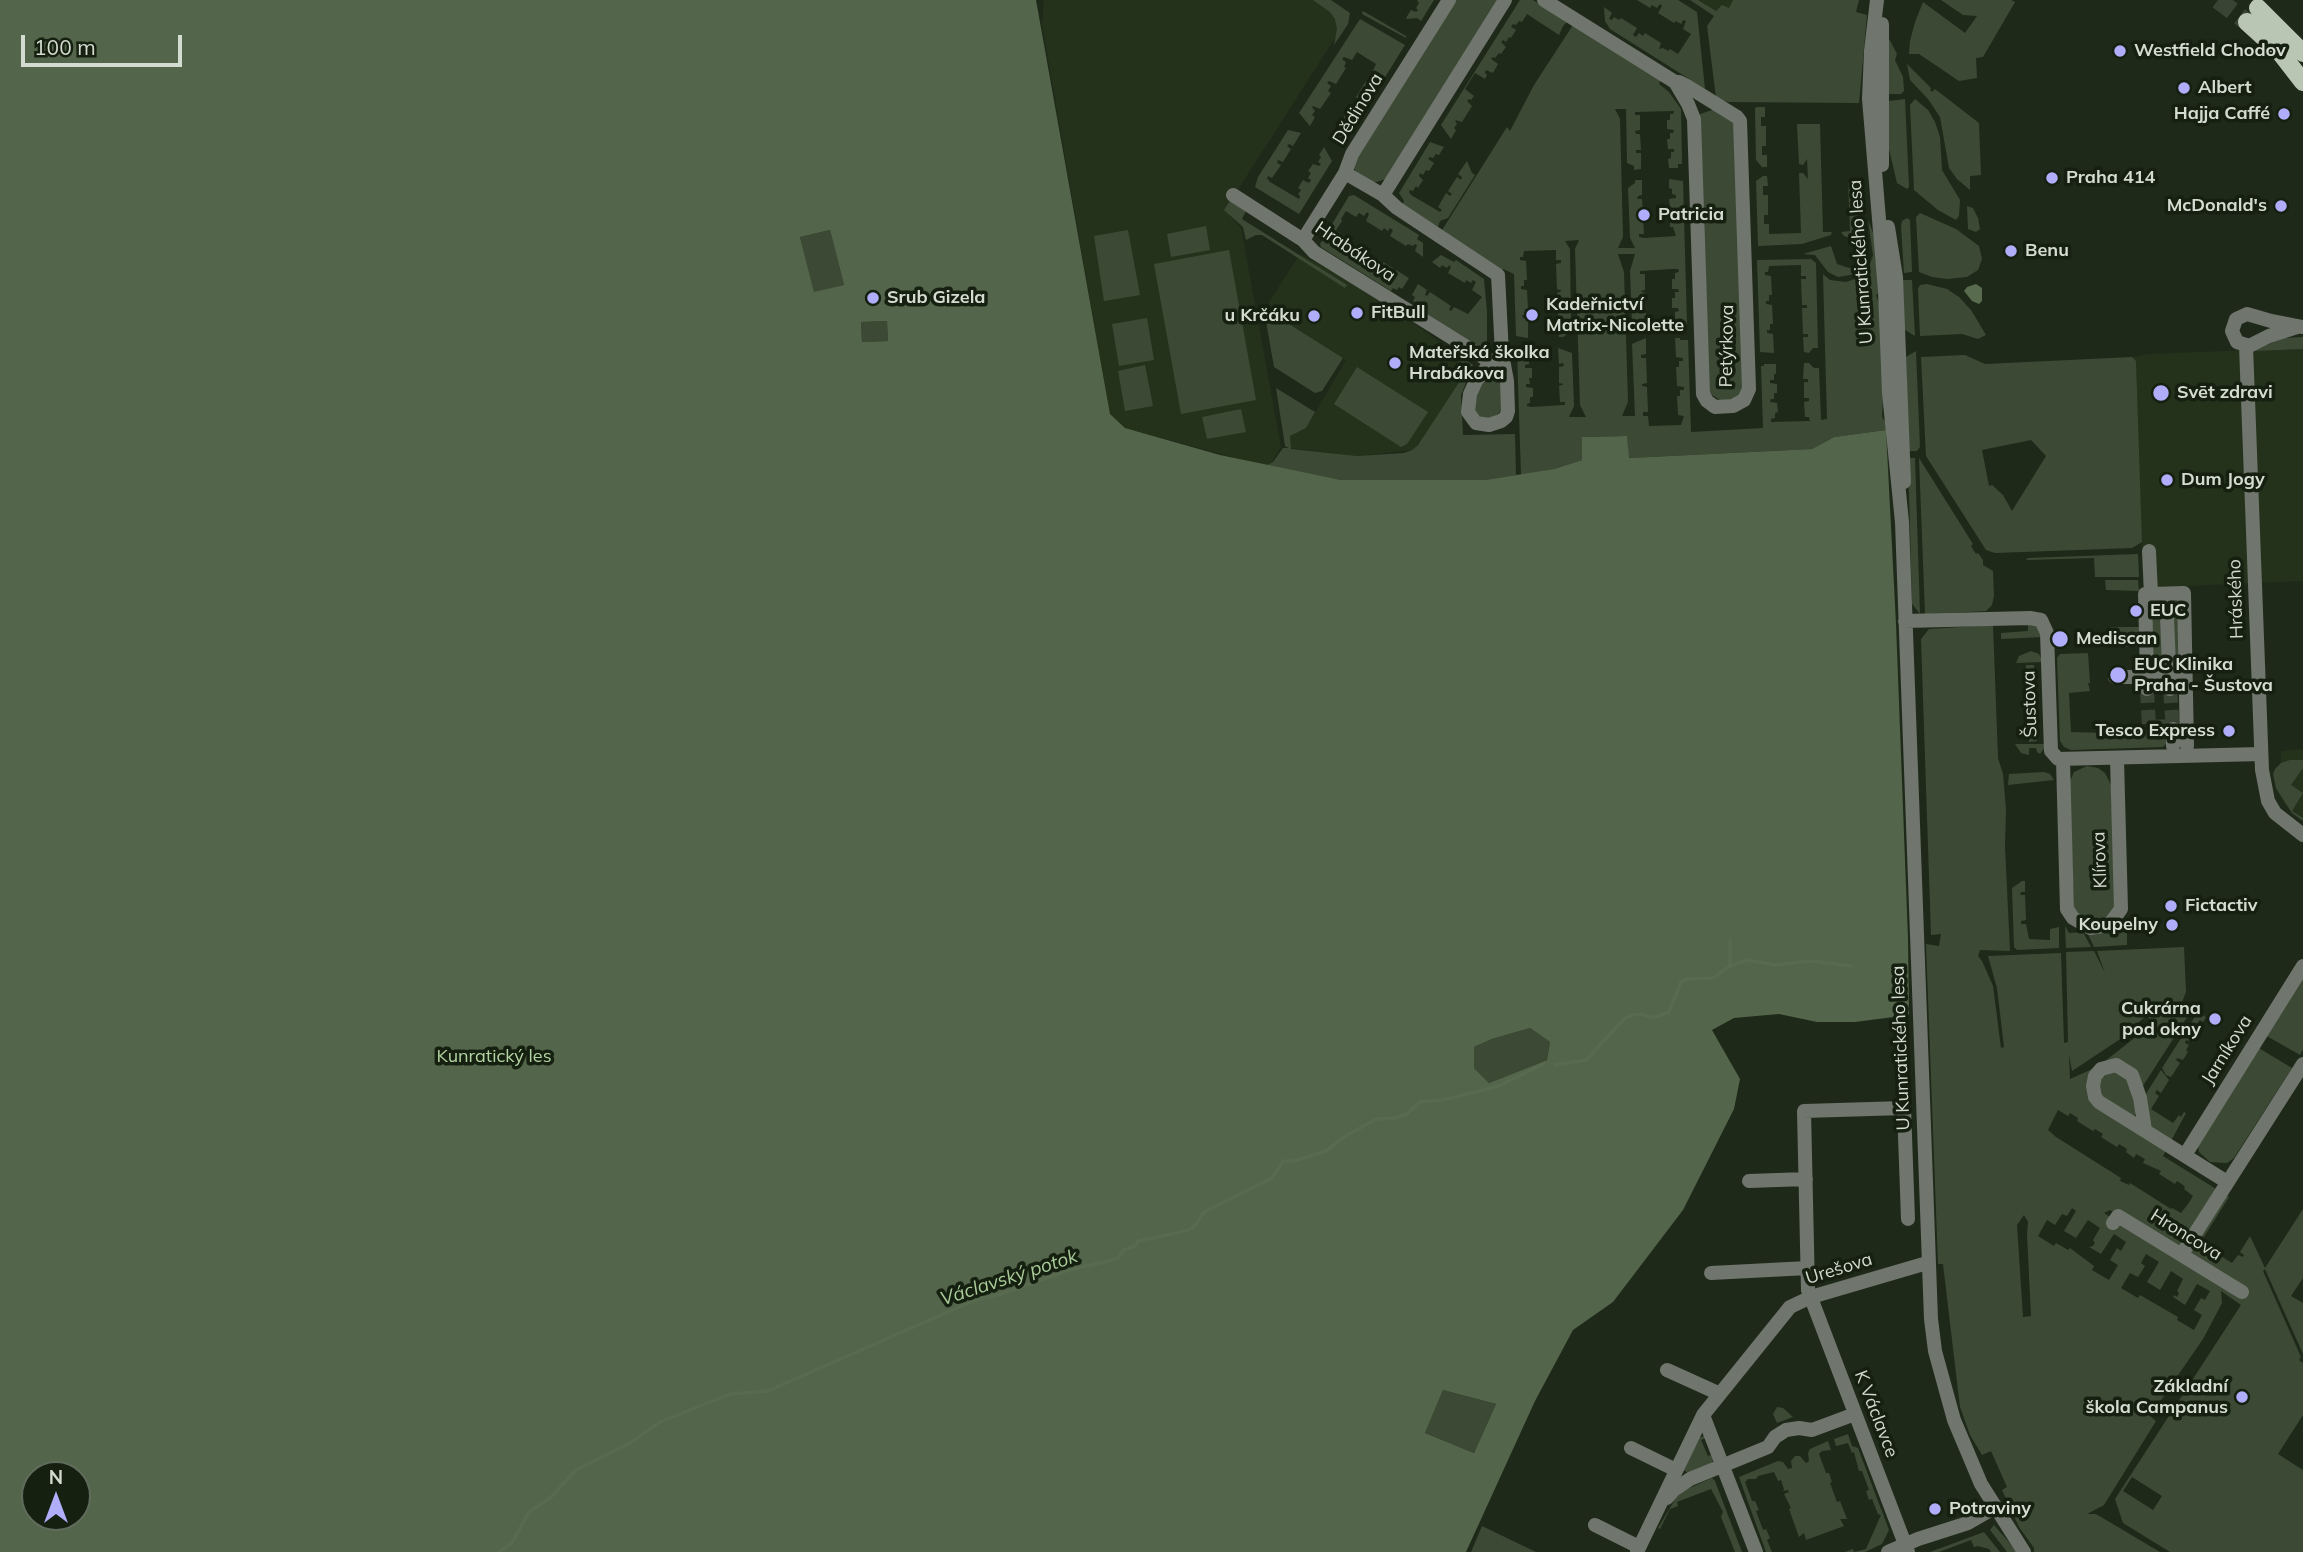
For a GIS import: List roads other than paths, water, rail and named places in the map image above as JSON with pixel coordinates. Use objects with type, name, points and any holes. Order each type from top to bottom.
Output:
[{"type":"main road","points":[[2303,53],[2252,15],[2303,82]]},
{"type":"street","name":"Dědinova","points":[[1303,240],[1345,173],[1352,154],[1449,0]]},
{"type":"street","points":[[1383,195],[1505,0]]},
{"type":"street","name":"Petýrkova","points":[[1544,0],[1675,82],[1737,117],[1742,132],[1749,389],[1744,400],[1733,406],[1715,407],[1703,394],[1694,119],[1675,82]]},
{"type":"street","name":"U Kunratického lesa","points":[[1877,0],[1869,99],[1885,291],[1889,393],[1902,522],[1927,1263],[1935,1351],[1944,1393],[1954,1420],[1994,1508],[2024,1552]]},
{"type":"street","name":"U Kunratického lesa","points":[[1886,0],[1881,53],[1881,141],[1888,231],[1896,277],[1905,455],[1902,522]]},
{"type":"street","points":[[1694,119],[1703,109],[1719,106]]},
{"type":"street","name":"Hrabákova","points":[[1233,195],[1303,240],[1314,252],[1496,358],[1498,275],[1397,208],[1383,195],[1345,173]]},
{"type":"street","name":"Hráského","points":[[2253,343],[2237,342],[2234,337],[2233,325],[2241,316],[2253,315],[2259,318],[2264,329],[2253,343],[2261,754],[2264,786],[2275,813],[2303,835]]},
{"type":"street","points":[[2259,318],[2300,327]]},
{"type":"street","points":[[2253,343],[2300,327]]},
{"type":"street","points":[[2149,551],[2151,594]]},
{"type":"street","points":[[2147,683],[2145,594],[2184,593],[2175,681]]},
{"type":"street","points":[[2166,594],[2169,652],[2175,681],[2180,746],[2173,729]]},
{"type":"street","name":"Šustova","points":[[1905,621],[2041,620],[2046,633],[2051,751],[2055,757],[2063,760]]},
{"type":"street","points":[[2146,652],[2169,652]]},
{"type":"street","points":[[2115,677],[2147,683],[2175,681]]},
{"type":"street","points":[[2063,760],[2261,754]]},
{"type":"street","name":"Klírova","points":[[2063,760],[2067,909],[2073,918],[2090,928],[2109,925],[2121,909],[2116,759]]},
{"type":"street","name":"Jarníkova","points":[[2185,1155],[2303,967]]},
{"type":"street","points":[[2182,1254],[2303,1064]]},
{"type":"street","points":[[2145,1130],[2140,1098],[2132,1075],[2116,1065],[2101,1069],[2094,1080],[2095,1097],[2103,1105],[2227,1182]]},
{"type":"street","name":"K Václavce","points":[[1906,1548],[1808,1290],[1804,1111],[1904,1108],[1909,1219]]},
{"type":"street","points":[[1749,1181],[1806,1180]]},
{"type":"street","name":"Hroncova","points":[[2113,1223],[2118,1216],[2242,1292]]},
{"type":"street","name":"Urešova","points":[[1638,1549],[1703,1415],[1790,1307],[1811,1297],[1927,1263]]},
{"type":"street","points":[[1711,1273],[1808,1268]]},
{"type":"street","points":[[1667,1370],[1720,1394]]},
{"type":"street","points":[[1656,1512],[1674,1490],[1690,1479],[1768,1447],[1775,1437],[1786,1430],[1799,1427],[1812,1430],[1855,1414]]},
{"type":"street","points":[[1703,1415],[1756,1552]]},
{"type":"street","points":[[1631,1448],[1676,1470]]},
{"type":"street","points":[[1888,1552],[1906,1548],[1975,1520],[1994,1508]]},
{"type":"street","points":[[1595,1525],[1638,1549]]},
{"type":"waterway","points":[[1730,940],[1730,965]]},
{"type":"waterway","name":"Václavský potok","points":[[1555,1065],[1586,1060],[1624,1019],[1632,1015],[1642,1014],[1653,1018],[1669,1012],[1681,982],[1686,979],[1713,978],[1730,966],[1746,960],[1776,965],[1810,961],[1851,966]]},
{"type":"waterway","name":"Václavský potok","points":[[499,1552],[512,1543],[529,1512],[551,1497],[576,1470],[630,1443],[660,1422],[730,1394],[768,1391],[975,1300],[998,1295],[1069,1270],[1117,1259],[1124,1250],[1135,1246],[1138,1241],[1194,1227],[1204,1212],[1272,1178],[1283,1161],[1294,1161],[1326,1151],[1347,1135],[1377,1119],[1396,1118],[1407,1114],[1420,1102],[1442,1100],[1496,1087],[1544,1064]]},
{"type":"tunnel","points":[[2218,0],[2247,22]]},
{"type":"tunnel","points":[[2147,689],[2149,727],[2172,726]]},
{"type":"tunnel","points":[[2170,689],[2173,729]]},
{"type":"place","name":"Westfield Chodov","points":[[2120,51]]},
{"type":"place","name":"Albert","points":[[2184,88]]},
{"type":"place","name":"Hajja Caffé","points":[[2284,114]]},
{"type":"place","name":"Praha 414","points":[[2052,178]]},
{"type":"place","name":"McDonald's","points":[[2281,206]]},
{"type":"place","name":"Patricia","points":[[1644,215]]},
{"type":"place","name":"Benu","points":[[2011,251]]},
{"type":"place","name":"Srub Gizela","points":[[873,298]]},
{"type":"place","name":"FitBull","points":[[1357,313]]},
{"type":"place","name":"Kadeřnictví Matrix-Nicolette","points":[[1532,315]]},
{"type":"place","name":"u Krčáku","points":[[1314,316]]},
{"type":"place","name":"Mateřská školka Hrabákova","points":[[1395,363]]},
{"type":"place","name":"Svēt zdravi","points":[[2161,393]]},
{"type":"place","name":"Dum Jogy","points":[[2167,480]]},
{"type":"place","name":"EUC","points":[[2136,611]]},
{"type":"place","name":"Mediscan","points":[[2060,639]]},
{"type":"place","name":"EUC Klinika Praha - Šustova","points":[[2118,675]]},
{"type":"place","name":"Tesco Express","points":[[2229,731]]},
{"type":"place","name":"Fictactiv","points":[[2171,906]]},
{"type":"place","name":"Koupelny","points":[[2172,925]]},
{"type":"place","name":"Cukrárna pod okny","points":[[2215,1019]]},
{"type":"place","name":"Základní škola Campanus","points":[[2242,1397]]},
{"type":"place","name":"Potraviny","points":[[1935,1509]]},
{"type":"park label","name":"Kunratický les","points":[[494,1057]]}]
